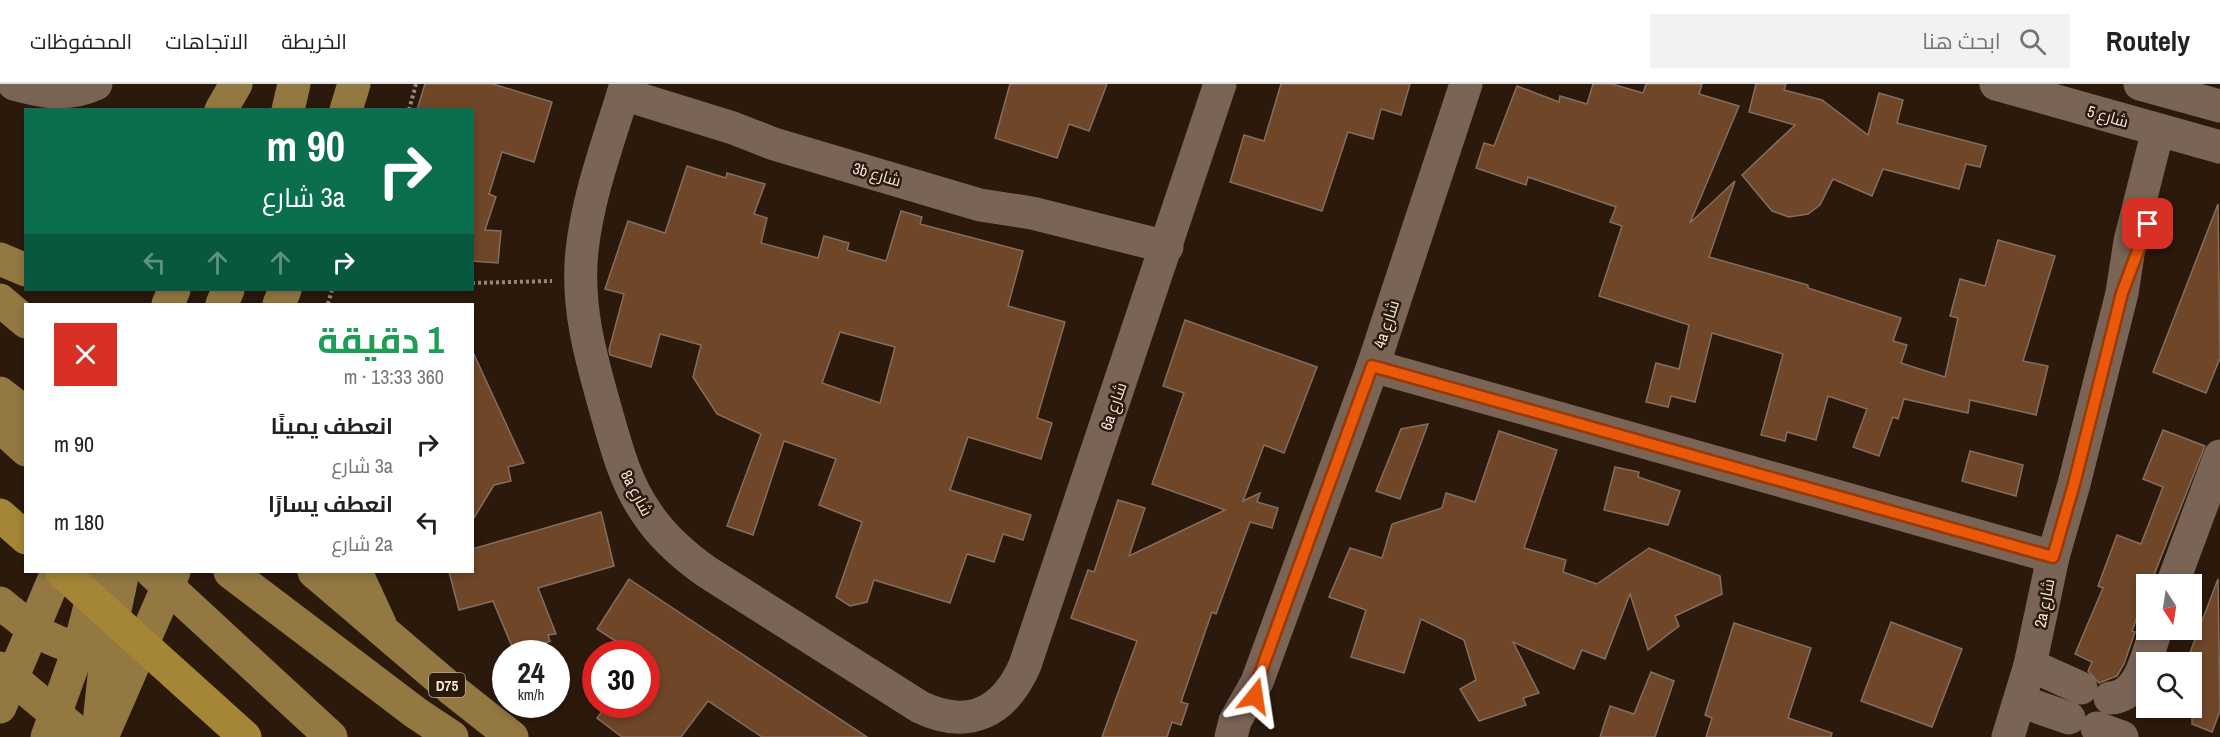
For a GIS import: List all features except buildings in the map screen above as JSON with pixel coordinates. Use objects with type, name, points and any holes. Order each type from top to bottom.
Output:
[{"type":"highway","points":[[0,515],[24,536]]},
{"type":"highway","points":[[63,573],[245,737]]},
{"type":"main road","points":[[221,108],[236,84]]},
{"type":"main road","points":[[248,108],[257,84]]},
{"type":"main road","points":[[288,108],[294,84]]},
{"type":"main road","points":[[347,108],[354,84]]},
{"type":"main road","points":[[0,259],[24,269]]},
{"type":"main road","points":[[0,300],[24,320]]},
{"type":"main road","points":[[0,393],[24,411]]},
{"type":"main road","points":[[0,426],[24,448]]},
{"type":"main road","points":[[57,573],[33,631],[4,685],[52,727],[83,737]]},
{"type":"main road","points":[[99,573],[93,648],[100,737]]},
{"type":"main road","points":[[52,727],[93,648],[123,573]]},
{"type":"main road","points":[[153,573],[331,737]]},
{"type":"main road","points":[[100,737],[174,573]]},
{"type":"main road","points":[[218,573],[418,737]]},
{"type":"main road","points":[[231,573],[416,713],[452,737]]},
{"type":"main road","name":"D75","points":[[315,573],[512,737]]},
{"type":"main road","points":[[357,573],[383,631]]},
{"type":"main road","points":[[0,603],[33,631],[63,645],[93,648],[147,636]]},
{"type":"street","points":[[14,84],[53,93],[67,93],[96,84]]},
{"type":"street","name":"6a شارع","points":[[983,713],[1009,694],[1025,665],[1220,84]]},
{"type":"street","points":[[2140,84],[2220,106]]},
{"type":"street","name":"شارع 5","points":[[2013,86],[2220,147]]},
{"type":"street","name":"4a شارع","points":[[1231,737],[1235,722],[1257,682],[1372,366],[1461,89]]},
{"type":"street","name":"3b شارع","points":[[623,96],[723,125],[774,144],[980,204],[1028,225],[1163,257]]},
{"type":"street","name":"8a شارع","points":[[623,96],[586,223],[580,280],[586,338],[621,461],[645,512],[663,535],[707,572],[920,707],[951,717],[983,713]]},
{"type":"street","name":"2a شارع","points":[[2008,737],[2030,665],[2053,557],[2074,484],[2122,293],[2136,262],[2168,132]]},
{"type":"street","points":[[1372,366],[2053,557]]},
{"type":"street","points":[[2176,574],[2220,456]]},
{"type":"street","points":[[2030,665],[2095,693],[2121,697],[2134,686],[2152,640]]},
{"type":"street","name":"4a شارع","points":[[1252,737],[1251,725],[1257,682]]},
{"type":"street","points":[[2020,701],[2096,728]]},
{"type":"path","points":[[410,108],[416,84]]},
{"type":"path","points":[[474,283],[580,280]]},
{"type":"route","points":[[1255,696],[1257,682],[1372,366],[2053,557],[2074,484],[2122,293],[2136,262],[2148,224]]}]
